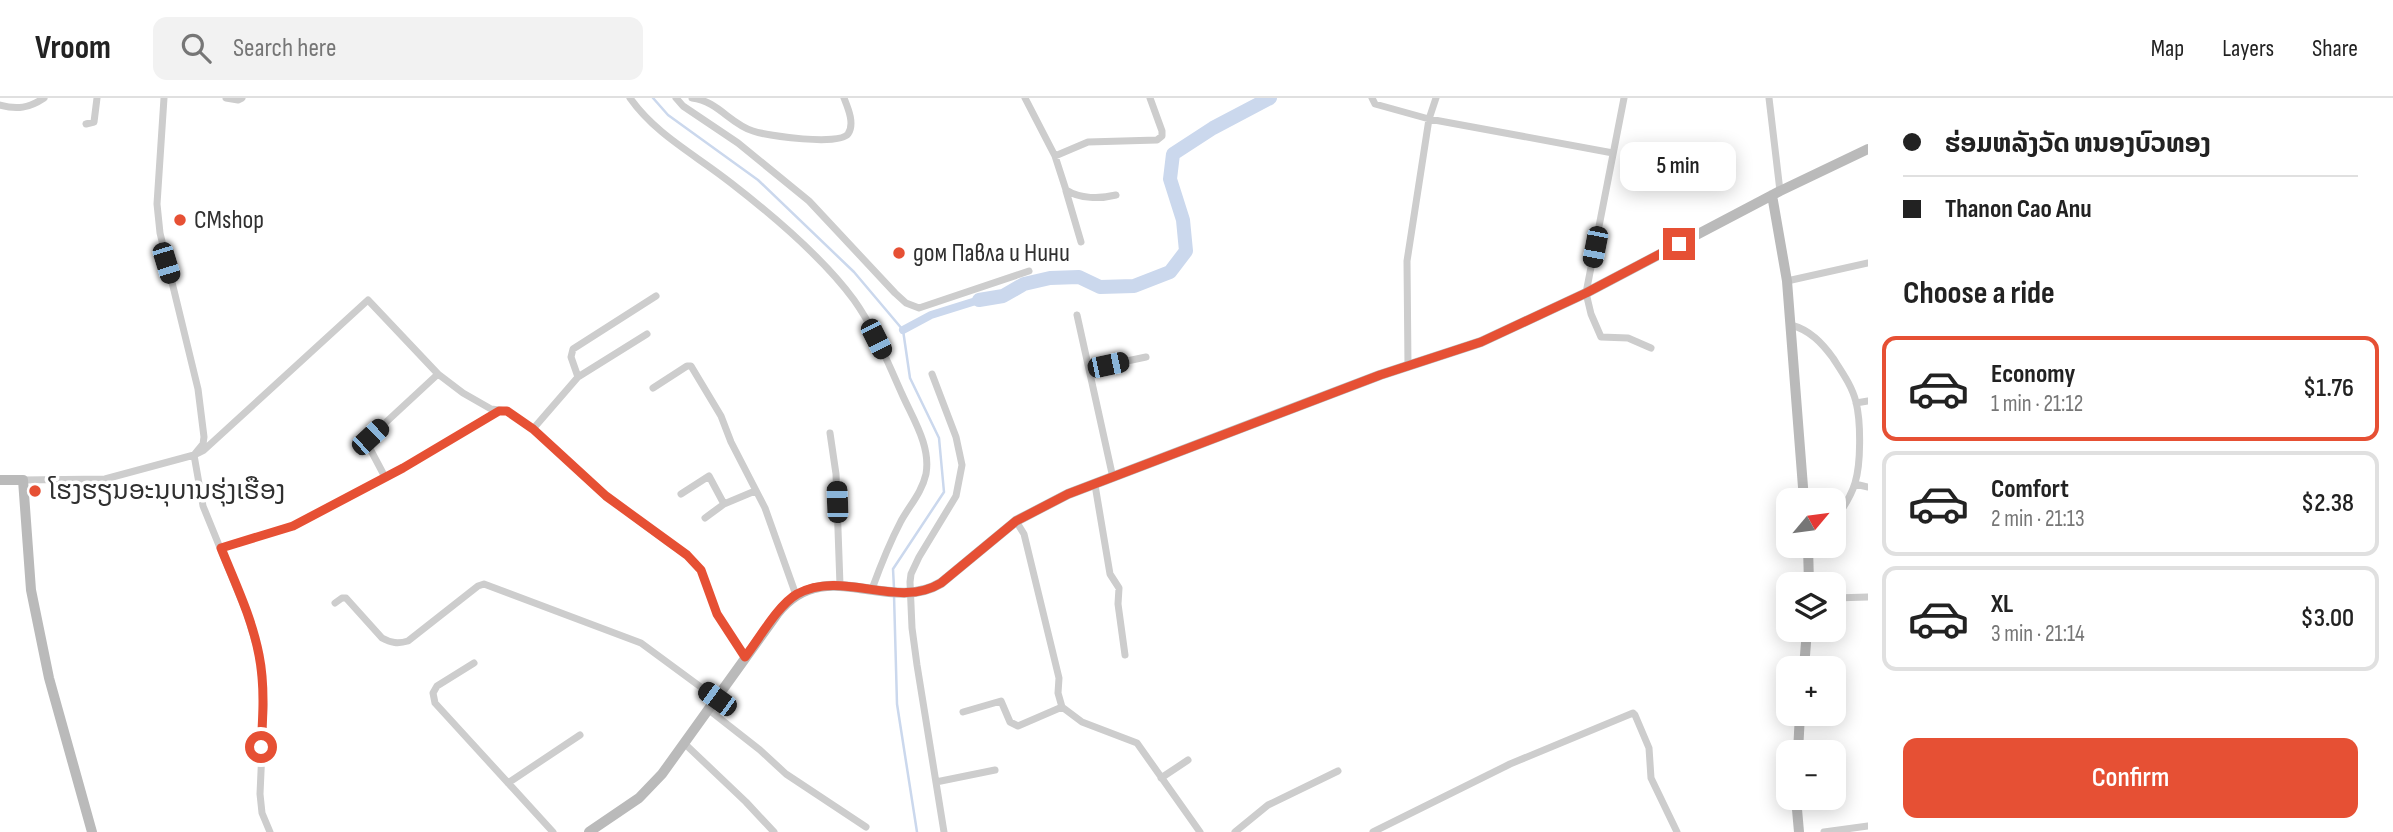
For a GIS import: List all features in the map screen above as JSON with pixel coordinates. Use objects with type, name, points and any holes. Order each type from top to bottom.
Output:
[{"type":"street","points":[[0,105],[25,108],[44,98]]},
{"type":"street","points":[[86,124],[94,122],[97,98]]},
{"type":"street","points":[[164,98],[157,204],[166,263],[198,389],[204,437],[203,444],[194,455],[203,506],[247,614],[259,655],[264,705],[260,794],[265,822],[270,832]]},
{"type":"street","points":[[226,98],[242,98]]},
{"type":"street","points":[[629,98],[655,127],[681,149],[714,169],[749,197],[830,272],[853,299],[881,350],[923,442],[927,458],[922,487],[901,522],[872,589]]},
{"type":"street","points":[[676,98],[683,106],[738,143],[809,201],[895,293],[913,307],[919,308],[1029,271]]},
{"type":"street","points":[[692,98],[716,106],[752,131],[829,141],[843,139],[850,133],[851,123],[844,98]]},
{"type":"street","points":[[1025,98],[1055,156],[1081,242]]},
{"type":"street","points":[[1055,156],[1088,142],[1157,140],[1162,136],[1162,131],[1150,98]]},
{"type":"street","points":[[1372,98],[1375,104],[1382,108],[1429,119],[1613,153]]},
{"type":"street","points":[[1408,367],[1407,261],[1429,119],[1436,98]]},
{"type":"street","points":[[1625,98],[1586,293],[1601,337],[1628,338],[1651,348]]},
{"type":"street","points":[[1769,98],[1803,488]]},
{"type":"street","points":[[589,832],[639,798],[662,774],[781,608],[796,594],[840,585],[906,593],[930,590],[1016,521],[1068,494],[1362,382],[1481,342],[1586,293],[1776,193],[1868,149]]},
{"type":"street","points":[[1066,190],[1073,195],[1103,199],[1116,195]]},
{"type":"street","points":[[1787,281],[1868,263]]},
{"type":"street","points":[[578,377],[571,357],[573,349],[656,296]]},
{"type":"street","points":[[0,480],[105,479],[194,455],[213,444],[365,300],[371,300],[438,374],[463,393],[491,409],[507,411],[533,429],[606,496],[695,563],[706,581],[717,614],[745,657]]},
{"type":"street","points":[[1077,315],[1113,478]]},
{"type":"street","points":[[1791,326],[1808,332],[1825,348],[1842,371],[1856,403],[1859,419],[1858,468],[1855,484],[1846,500]]},
{"type":"street","points":[[533,429],[578,377],[647,334]]},
{"type":"street","points":[[1089,369],[1146,357]]},
{"type":"street","points":[[653,387],[691,366],[721,416],[731,442],[765,508],[796,594]]},
{"type":"street","points":[[385,477],[369,445],[370,437],[438,374]]},
{"type":"street","points":[[932,374],[956,437],[962,465],[956,496],[919,557],[906,593],[944,832]]},
{"type":"street","points":[[1856,403],[1868,401]]},
{"type":"street","points":[[221,548],[293,526],[499,411]]},
{"type":"street","points":[[830,433],[836,474],[840,585]]},
{"type":"street","points":[[681,495],[709,476],[724,504]]},
{"type":"street","points":[[23,480],[32,590],[49,678],[92,832]]},
{"type":"street","points":[[1855,484],[1868,487]]},
{"type":"street","points":[[1095,485],[1110,574],[1119,588],[1118,604],[1125,655]]},
{"type":"street","points":[[705,518],[724,504],[755,491]]},
{"type":"street","points":[[1016,521],[1024,534],[1059,678],[1058,693],[1062,707],[1082,722],[1133,740],[1200,832]]},
{"type":"street","points":[[335,603],[346,598],[382,638],[388,642],[401,643],[408,642],[484,584],[641,643],[717,699]]},
{"type":"street","points":[[1846,598],[1868,597]]},
{"type":"street","points":[[474,663],[437,686],[433,697],[435,702],[553,832]]},
{"type":"street","points":[[963,712],[1001,701],[1010,722],[1018,726],[1062,707]]},
{"type":"street","points":[[709,710],[786,774],[866,827]]},
{"type":"street","points":[[1373,832],[1510,764],[1633,713],[1648,748],[1651,778],[1677,832]]},
{"type":"street","points":[[508,783],[580,735]]},
{"type":"street","points":[[685,744],[774,832]]},
{"type":"street","points":[[1161,778],[1188,760]]},
{"type":"street","points":[[936,782],[995,770]]},
{"type":"street","points":[[1235,832],[1268,805],[1338,771]]},
{"type":"street","points":[[1797,810],[1799,832]]},
{"type":"street","points":[[1824,832],[1868,825]]},
{"type":"waterway","points":[[653,98],[668,115],[758,180],[854,272],[903,330],[910,378],[939,438],[944,492],[893,569],[894,588]]},
{"type":"waterway","points":[[979,300],[1003,296],[1024,284],[1050,278],[1079,277],[1100,287],[1134,286],[1170,272],[1186,251],[1183,220],[1170,179],[1173,154],[1213,128],[1270,98]]},
{"type":"waterway","points":[[903,330],[931,315],[979,300]]},
{"type":"waterway","points":[[894,595],[897,704],[917,832]]},
{"type":"place","name":"CMshop","points":[[180,220]]},
{"type":"place","name":"дом Павла и Нини","points":[[899,253]]},
{"type":"place","name":"ໂຮງຮຽນອະນຸບານຮຸ່ງເຮືອງ","points":[[35,491]]},
{"type":"route","points":[[261,747],[264,705],[259,655],[247,614],[221,548],[293,526],[403,468],[499,411],[507,411],[533,429],[606,496],[687,555],[701,570],[717,614],[745,657],[781,608],[796,594],[840,585],[902,593],[930,590],[1016,521],[1044,505],[1380,375],[1481,342],[1586,293],[1679,244]]}]
